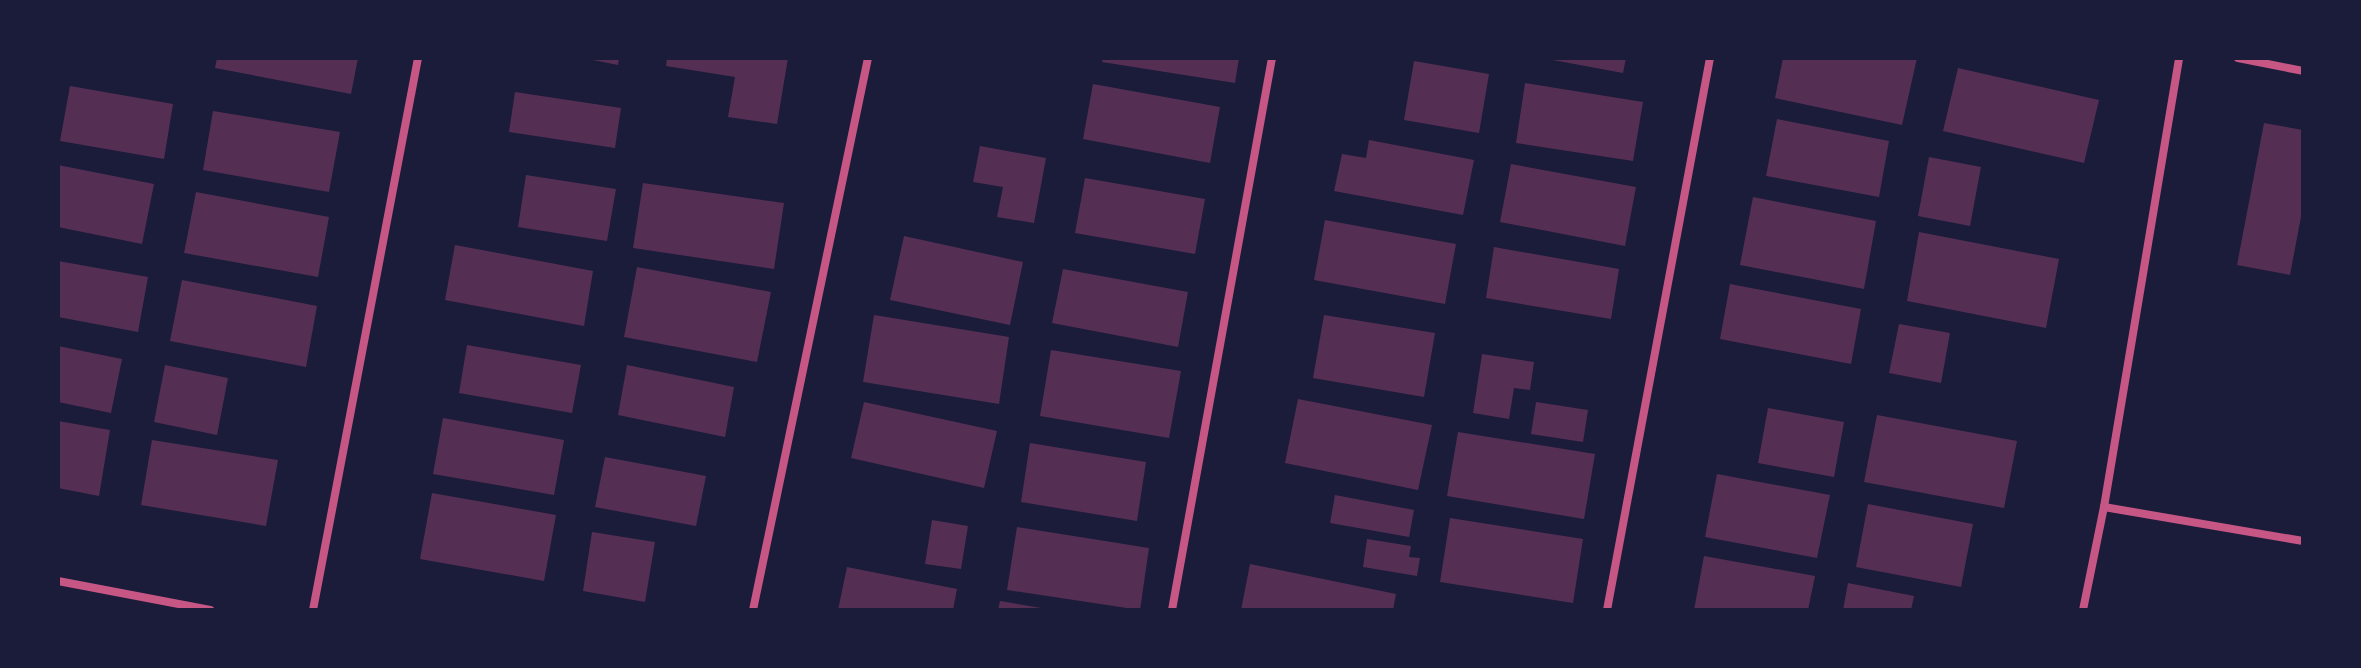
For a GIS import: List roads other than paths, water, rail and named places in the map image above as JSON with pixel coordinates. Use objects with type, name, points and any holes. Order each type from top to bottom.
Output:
[{"type":"street","points":[[313,610],[418,58]]},
{"type":"street","points":[[753,610],[868,58]]},
{"type":"street","points":[[1172,610],[1272,58]]},
{"type":"street","points":[[1607,610],[1710,58]]},
{"type":"street","points":[[2083,610],[2104,507],[2179,58]]},
{"type":"street","points":[[2238,58],[2303,71]]},
{"type":"street","points":[[2104,507],[2303,541]]},
{"type":"street","points":[[58,581],[210,610]]}]
